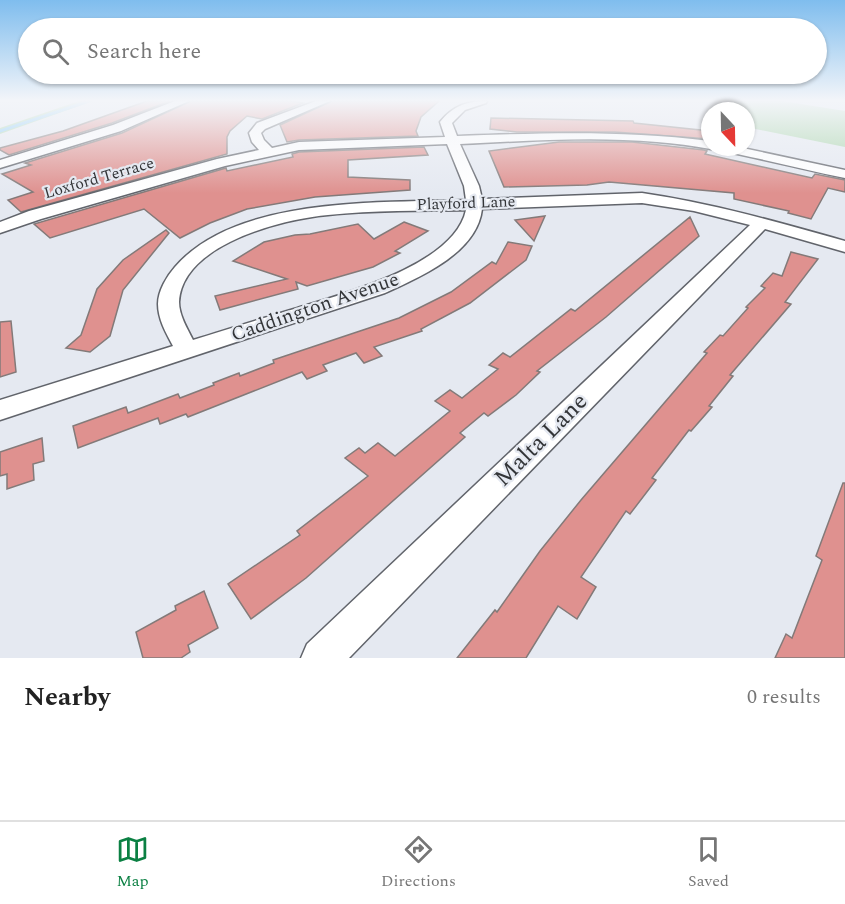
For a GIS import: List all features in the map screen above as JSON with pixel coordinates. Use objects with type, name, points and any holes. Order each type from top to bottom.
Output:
[{"type":"street","points":[[0,164],[105,132]]},
{"type":"street","points":[[256,132],[258,142],[268,150]]},
{"type":"street","points":[[449,132],[474,197],[474,203]]},
{"type":"street","name":"Loxford Terrace","points":[[0,228],[35,215],[268,150],[330,143],[621,135],[701,145]]},
{"type":"street","points":[[755,155],[845,174]]},
{"type":"street","name":"Playford Lane","points":[[186,350],[170,317],[169,299],[179,273],[197,255],[231,235],[291,216],[328,210],[642,198],[694,205],[845,248]]},
{"type":"street","name":"Caddington Avenue","points":[[0,410],[378,289],[417,271],[448,250],[463,234],[474,210],[474,203]]},
{"type":"street","name":"Malta Lane","points":[[321,658],[762,223]]},
{"type":"green space","points":[[769,132],[845,132],[845,147]]},
{"type":"building","points":[[60,132],[84,132],[9,155],[0,148]]},
{"type":"building","points":[[230,132],[227,137],[227,154],[21,212],[8,200],[33,192],[2,174],[31,165],[25,163],[122,133]]},
{"type":"building","points":[[283,132],[416,132],[418,136],[299,140],[287,142]]},
{"type":"building","points":[[514,132],[701,132],[701,138],[615,132]]},
{"type":"building","points":[[559,142],[632,142],[701,150],[701,156],[714,156],[812,178],[815,174],[845,180],[845,192],[828,188],[811,219],[788,213],[789,211],[734,199],[734,193],[609,182],[587,185],[504,187],[489,151]]},
{"type":"building","points":[[424,147],[428,155],[348,160],[348,177],[410,180],[410,190],[315,197],[247,209],[210,223],[180,238],[144,209],[50,238],[34,224],[226,168],[227,171],[293,157],[292,154],[299,152]]},
{"type":"building","points":[[545,216],[534,241],[515,220]]},
{"type":"building","points":[[690,217],[699,236],[606,317],[537,371],[540,372],[516,395],[488,416],[484,413],[460,433],[465,437],[306,578],[251,619],[228,584],[300,535],[297,531],[368,476],[345,458],[359,448],[365,453],[378,443],[395,456],[450,411],[435,401],[450,390],[462,398],[498,369],[489,365],[503,353],[510,357],[571,309],[575,311]]},
{"type":"building","points":[[404,222],[428,231],[395,251],[400,253],[373,267],[307,286],[296,282],[298,289],[220,310],[215,296],[287,279],[233,261],[264,242],[358,224],[374,239]]},
{"type":"building","points":[[166,230],[169,233],[123,290],[110,336],[90,352],[66,348],[81,335],[97,289],[123,260]]},
{"type":"building","points":[[508,242],[532,246],[526,260],[470,303],[421,329],[422,331],[374,347],[382,356],[364,363],[356,353],[323,365],[327,371],[307,379],[302,372],[188,417],[186,414],[160,424],[158,418],[78,448],[73,426],[126,407],[128,413],[178,394],[180,398],[239,373],[240,376],[274,363],[273,360],[399,318],[451,292],[492,262],[496,264]]},
{"type":"building","points":[[791,252],[818,259],[785,302],[791,304],[730,375],[733,376],[709,406],[712,407],[691,431],[689,430],[652,478],[656,480],[630,514],[626,511],[581,577],[596,587],[577,619],[558,606],[526,658],[457,658],[495,610],[497,612],[540,551],[581,500],[707,353],[704,352],[720,335],[723,336],[748,308],[746,307],[765,288],[761,286],[773,273],[782,276]]},
{"type":"building","points":[[11,321],[16,372],[0,377],[0,322]]},
{"type":"building","points":[[42,438],[44,461],[33,464],[34,480],[7,489],[7,474],[0,476],[0,452]]},
{"type":"building","points":[[843,483],[845,483],[845,658],[775,658],[786,634],[792,638],[822,560],[816,556]]},
{"type":"building","points":[[204,591],[218,628],[188,645],[190,652],[181,658],[143,658],[136,632],[176,610],[175,606]]}]
